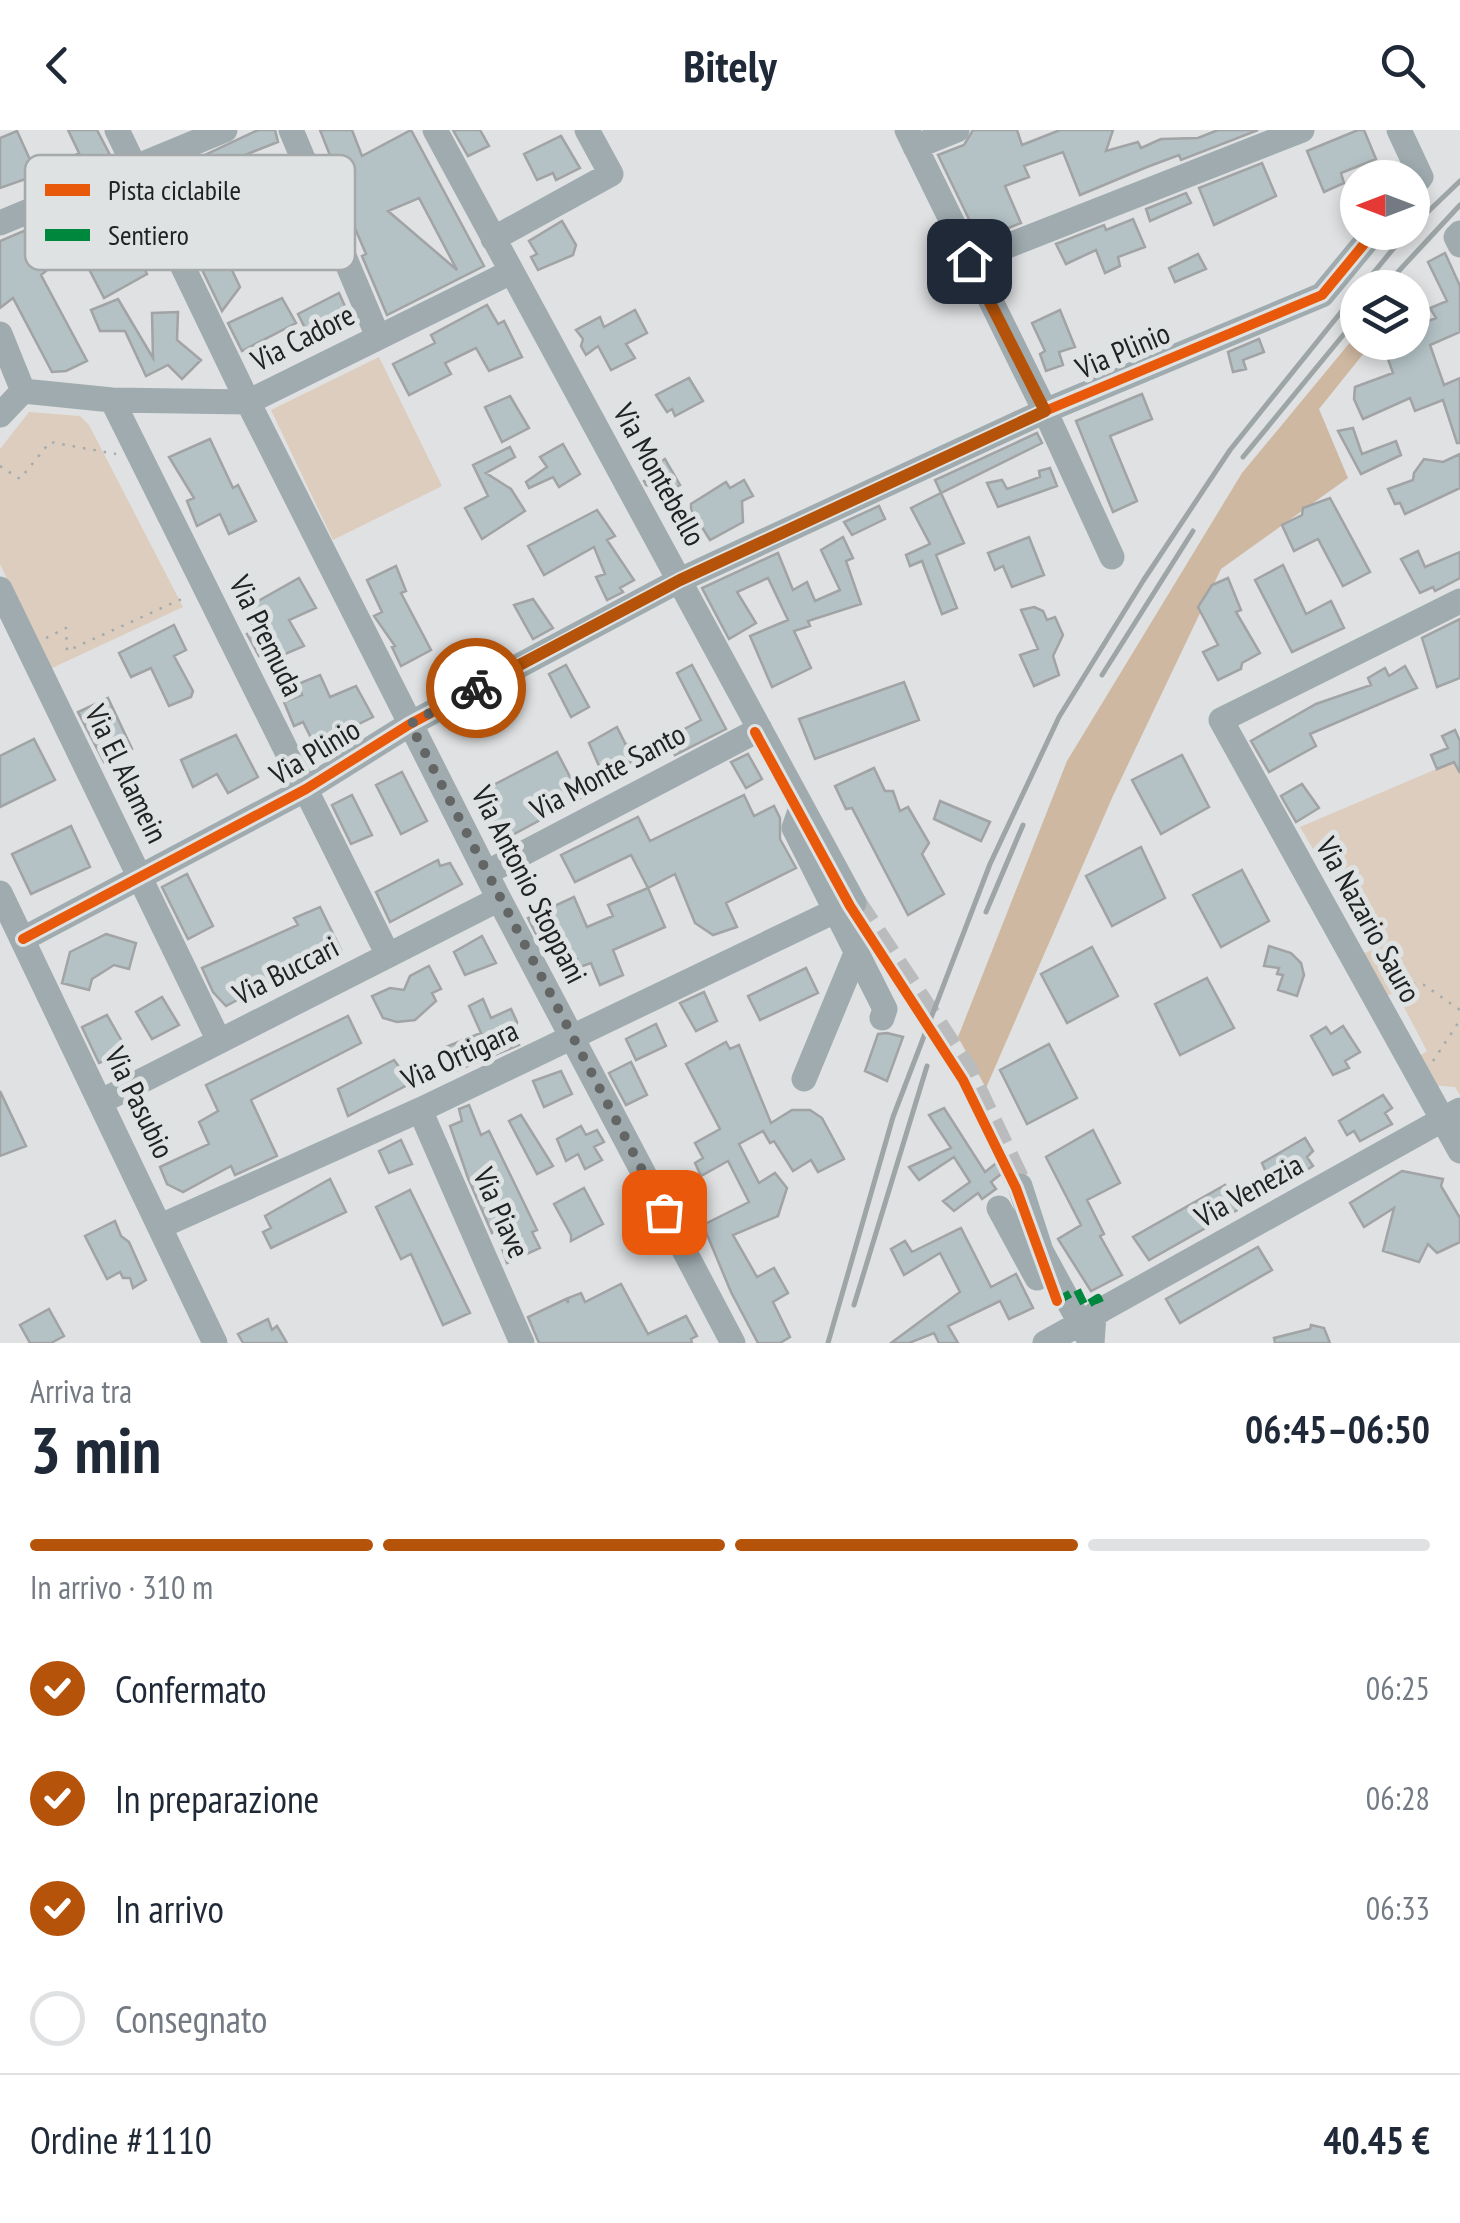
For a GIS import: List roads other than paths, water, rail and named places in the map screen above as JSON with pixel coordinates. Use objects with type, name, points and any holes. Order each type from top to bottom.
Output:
[{"type":"street","name":"Via Antonio Stoppani","points":[[118,130],[129,155]]},
{"type":"street","points":[[167,155],[224,130]]},
{"type":"street","points":[[291,130],[302,155]]},
{"type":"street","name":"Via Montebello","points":[[436,130],[760,729],[846,906]]},
{"type":"street","points":[[493,239],[612,174],[587,130]]},
{"type":"street","points":[[957,130],[911,138],[1112,557]]},
{"type":"street","points":[[969,261],[1302,130]]},
{"type":"street","points":[[1399,130],[1409,160]]},
{"type":"street","points":[[0,223],[25,213]]},
{"type":"street","name":"Via Plinio","points":[[23,939],[306,789],[410,724],[680,580],[1045,411],[1322,295],[1359,250]]},
{"type":"street","name":"Via Antonio Stoppani","points":[[184,270],[498,898],[733,1343]]},
{"type":"street","points":[[350,270],[378,337]]},
{"type":"street","name":"Via Cadore","points":[[23,391],[112,400],[248,402],[511,272]]},
{"type":"street","points":[[0,334],[23,391],[0,415]]},
{"type":"street","name":"Via Premuda","points":[[112,400],[388,955]]},
{"type":"street","name":"Via El Alamein","points":[[0,589],[219,1041]]},
{"type":"street","name":"Via Nazario Sauro","points":[[1460,600],[1220,720],[1420,1080],[1451,1115],[1460,1150]]},
{"type":"street","name":"Via Monte Santo","points":[[486,873],[760,729]]},
{"type":"street","points":[[800,812],[794,828],[846,906],[858,951],[885,1010],[882,1018]]},
{"type":"street","name":"Via Pasubio","points":[[0,893],[215,1343]]},
{"type":"street","name":"Via Buccari","points":[[102,1101],[498,898]]},
{"type":"street","name":"Via Ortigara","points":[[161,1226],[420,1110],[846,906]]},
{"type":"street","points":[[804,1079],[858,951]]},
{"type":"street","name":"Via Piave","points":[[420,1110],[522,1343]]},
{"type":"street","name":"Via Venezia","points":[[1075,1337],[1094,1316],[1451,1115]]},
{"type":"street","points":[[1020,1186],[1075,1337]]},
{"type":"street","points":[[999,1208],[1075,1337]]},
{"type":"tunnel","points":[[854,903],[965,1070],[1020,1186]]},
{"type":"railway","points":[[1430,210],[1460,181]]},
{"type":"railway","points":[[1400,270],[1460,205]]},
{"type":"railway","points":[[1376,270],[1392,250]]},
{"type":"railway","points":[[828,1343],[893,1117],[990,864],[1059,717],[1230,450],[1340,313]]},
{"type":"railway","points":[[1243,457],[1340,339]]},
{"type":"railway","points":[[1102,675],[1193,531]]},
{"type":"railway","points":[[986,912],[1023,825]]},
{"type":"railway","points":[[854,1305],[927,1066]]}]
